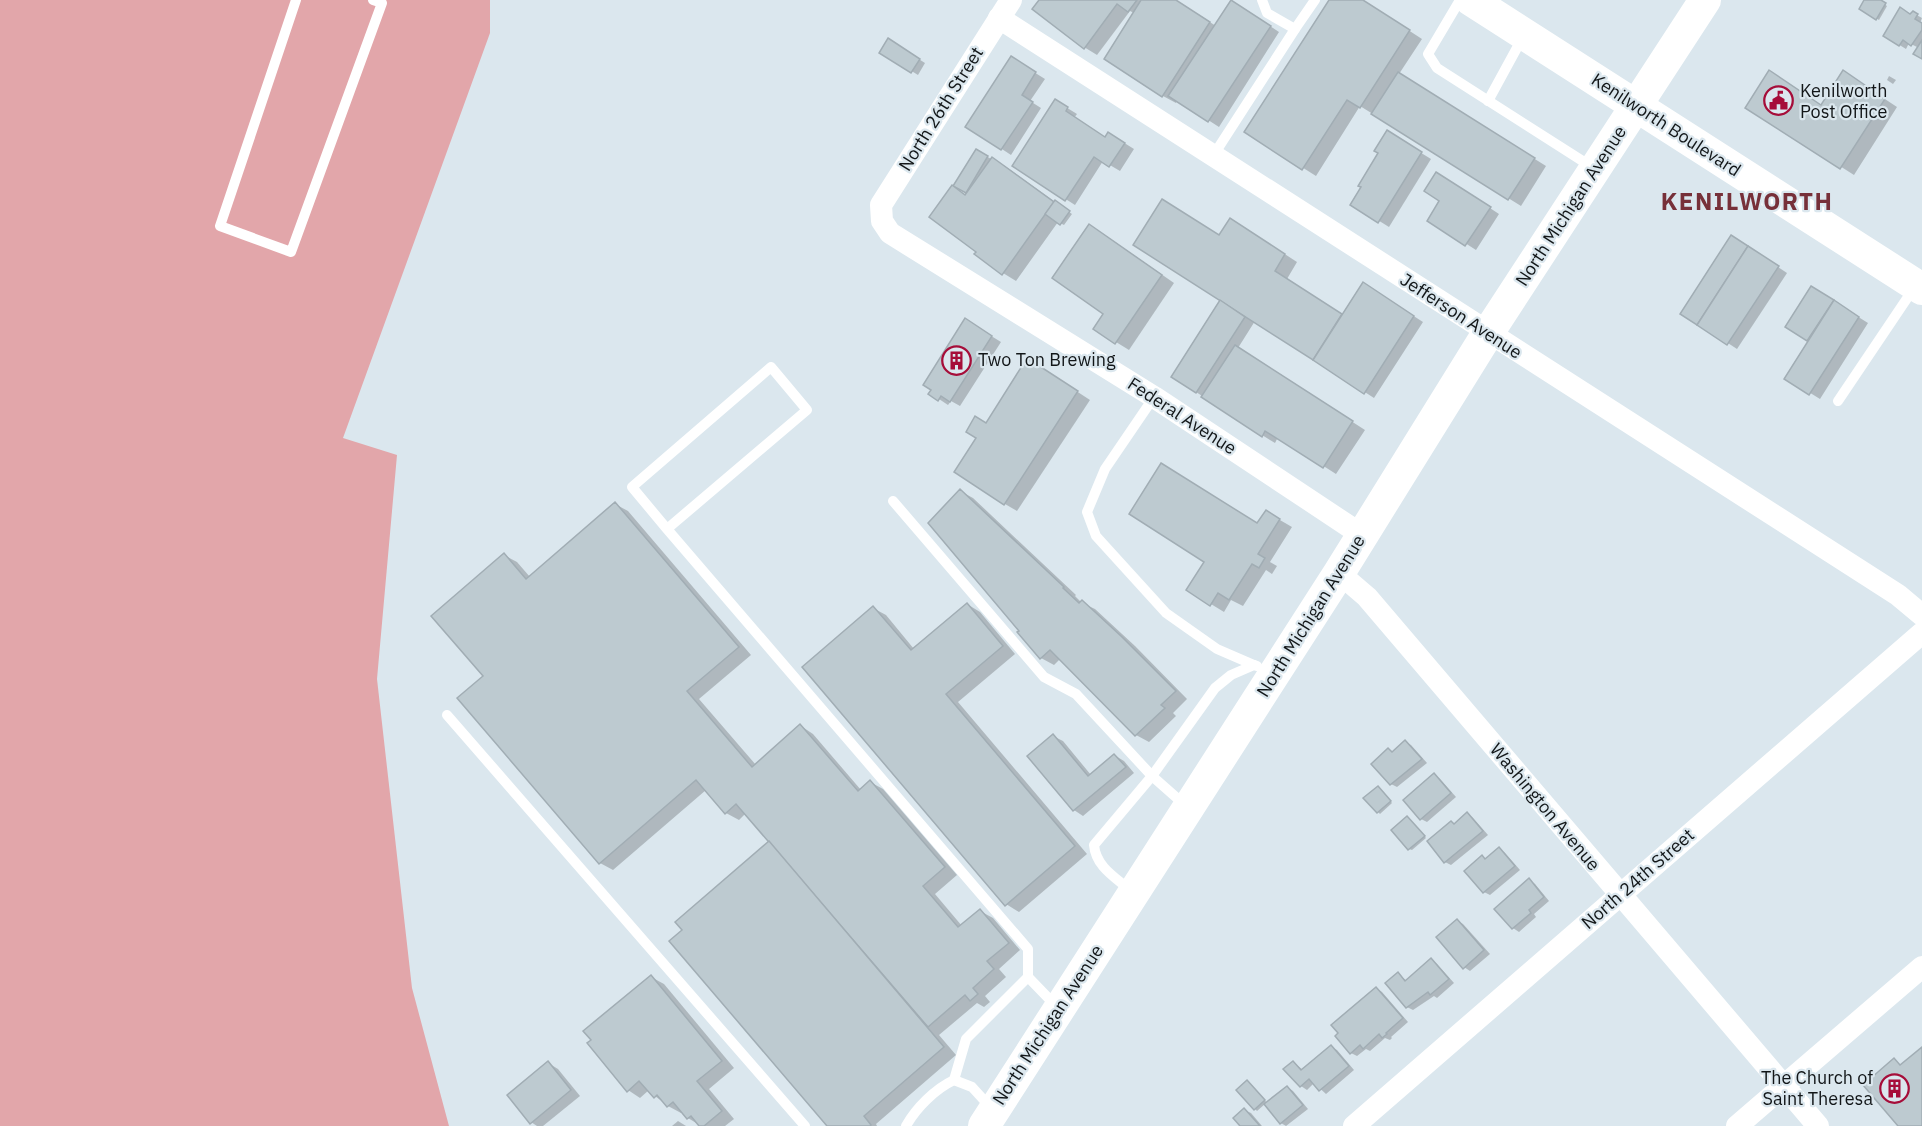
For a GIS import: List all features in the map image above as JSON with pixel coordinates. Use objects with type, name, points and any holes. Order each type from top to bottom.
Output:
[{"type":"street","name":"Kenilworth Boulevard","points":[[1471,0],[1919,287]]},
{"type":"street","name":"North Michigan Avenue","points":[[987,1122],[1188,808],[1266,668],[1339,573],[1488,333],[1705,0]]},
{"type":"street","name":"Jefferson Avenue","points":[[1005,9],[1213,156],[1898,595],[1922,615]]},
{"type":"street","name":"North 26th Street","points":[[882,221],[881,205],[1005,9]]},
{"type":"street","name":"Federal Avenue","points":[[882,221],[890,233],[1154,397],[1362,535]]},
{"type":"street","name":"Washington Avenue","points":[[1339,573],[1367,597],[1818,1126]]},
{"type":"street","name":"North 24th Street","points":[[1354,1126],[1922,633]]},
{"type":"street","points":[[1737,1126],[1922,967]]},
{"type":"lane","points":[[296,0],[220,226],[291,252],[382,3],[374,0]]},
{"type":"lane","points":[[1262,0],[1267,13],[1295,29]]},
{"type":"lane","points":[[1213,156],[1314,0]]},
{"type":"lane","points":[[1460,0],[1428,54],[1437,68],[1595,169]]},
{"type":"lane","points":[[1488,101],[1525,34]]},
{"type":"lane","points":[[1838,401],[1919,287]]},
{"type":"lane","points":[[667,529],[807,410],[771,367],[632,487],[667,529],[1029,949],[1028,977],[966,1039],[954,1080],[942,1086],[911,1117],[906,1126]]},
{"type":"lane","points":[[1154,397],[1104,469],[1087,512],[1096,536],[1166,613],[1217,649],[1266,668]]},
{"type":"lane","points":[[893,501],[1044,677],[1076,694],[1152,776],[1188,808]]},
{"type":"lane","points":[[1134,893],[1102,866],[1095,856],[1094,844],[1152,776],[1215,688],[1231,675],[1266,668]]},
{"type":"lane","points":[[447,716],[805,1126]]},
{"type":"lane","points":[[1028,977],[1058,1008]]},
{"type":"lane","points":[[954,1080],[972,1087],[987,1122]]},
{"type":"shaded area","points":[[0,0],[490,0],[490,33],[343,438],[397,455],[377,679],[412,988],[449,1126],[0,1126]]},
{"type":"building","points":[[1039,0],[1137,0],[1128,12],[1117,4],[1084,49],[1032,9]]},
{"type":"building","points":[[1141,0],[1176,0],[1210,22],[1162,97],[1104,59]]},
{"type":"building","points":[[1231,0],[1271,26],[1208,122],[1168,96]]},
{"type":"building","points":[[1329,0],[1363,0],[1410,30],[1360,108],[1347,100],[1302,170],[1244,132]]},
{"type":"building","points":[[1864,0],[1881,0],[1886,3],[1876,20],[1859,9]]},
{"type":"building","points":[[1900,7],[1910,14],[1913,11],[1918,14],[1915,19],[1922,23],[1922,30],[1911,46],[1903,40],[1899,46],[1883,36]]},
{"type":"building","points":[[888,38],[920,59],[911,73],[879,53]]},
{"type":"building","points":[[1922,40],[1922,59],[1913,54]]},
{"type":"building","points":[[1011,56],[1036,72],[1022,95],[1033,102],[1001,150],[965,127]]},
{"type":"building","points":[[1769,70],[1821,105],[1843,70],[1885,99],[1840,169],[1745,108]]},
{"type":"building","points":[[1398,72],[1535,158],[1508,200],[1371,114]]},
{"type":"building","points":[[1055,99],[1068,107],[1066,111],[1105,137],[1108,132],[1125,143],[1109,167],[1094,157],[1065,201],[1012,166]]},
{"type":"building","points":[[1387,130],[1422,152],[1378,223],[1350,205],[1361,187],[1358,186],[1378,153],[1374,151]]},
{"type":"building","points":[[976,149],[988,156],[966,193],[953,186]]},
{"type":"building","points":[[992,157],[1054,202],[1002,275],[974,254],[976,252],[929,217],[952,185],[965,195]]},
{"type":"building","points":[[1436,172],[1491,207],[1465,246],[1427,221],[1439,201],[1424,191]]},
{"type":"building","points":[[1162,199],[1219,235],[1230,218],[1285,254],[1275,271],[1342,314],[1313,360],[1133,245]]},
{"type":"building","points":[[1055,200],[1070,211],[1060,225],[1045,214]]},
{"type":"building","points":[[1089,224],[1162,275],[1115,344],[1093,329],[1103,314],[1052,278]]},
{"type":"building","points":[[1731,235],[1748,246],[1697,325],[1680,314]]},
{"type":"building","points":[[1748,246],[1779,266],[1727,345],[1697,325]]},
{"type":"building","points":[[1363,282],[1414,316],[1364,394],[1313,360]]},
{"type":"building","points":[[1811,286],[1834,300],[1807,341],[1785,327]]},
{"type":"building","points":[[1220,300],[1245,317],[1196,393],[1171,377]]},
{"type":"building","points":[[1834,300],[1859,317],[1809,395],[1784,379]]},
{"type":"building","name":"Two Ton Brewing","points":[[965,318],[992,336],[950,402],[941,396],[938,401],[928,394],[931,390],[923,385]]},
{"type":"building","points":[[1235,345],[1353,421],[1323,468],[1265,431],[1262,437],[1201,397]]},
{"type":"building","points":[[1027,358],[1078,391],[1004,505],[954,472],[976,438],[966,432],[975,416],[986,423]]},
{"type":"building","points":[[1161,463],[1257,523],[1266,510],[1280,519],[1258,554],[1265,558],[1259,568],[1252,564],[1229,600],[1218,593],[1210,606],[1186,590],[1204,562],[1129,514]]},
{"type":"building","points":[[960,489],[1079,603],[1082,600],[1122,637],[1176,691],[1161,705],[1165,708],[1135,736],[1050,650],[1040,659],[928,523]]},
{"type":"building","points":[[615,502],[739,647],[687,691],[752,767],[800,724],[858,791],[870,780],[945,867],[923,886],[958,927],[980,909],[1009,943],[987,961],[994,969],[973,988],[978,994],[970,1001],[965,995],[928,1027],[736,804],[725,814],[696,780],[599,864],[457,698],[483,676],[431,616],[504,553],[526,579]]},
{"type":"building","points":[[967,603],[1003,646],[946,694],[1075,846],[1005,906],[802,667],[873,606],[911,650]]},
{"type":"building","points":[[1053,734],[1088,776],[1114,754],[1126,767],[1073,811],[1027,756]]},
{"type":"building","points":[[1405,740],[1422,759],[1390,785],[1371,764],[1388,748],[1392,752]]},
{"type":"building","points":[[1434,773],[1451,793],[1420,820],[1403,800]]},
{"type":"building","points":[[1378,786],[1391,801],[1377,813],[1363,798]]},
{"type":"building","points":[[1467,812],[1483,831],[1444,863],[1427,841],[1451,821],[1454,824]]},
{"type":"building","points":[[1407,816],[1425,836],[1408,850],[1391,830]]},
{"type":"building","points":[[769,841],[944,1047],[864,1116],[870,1126],[827,1126],[669,941],[682,930],[675,922]]},
{"type":"building","points":[[1499,847],[1515,866],[1483,893],[1464,871],[1482,855],[1485,859]]},
{"type":"building","points":[[1529,878],[1544,897],[1529,910],[1531,913],[1512,929],[1494,909]]},
{"type":"building","points":[[1457,919],[1484,950],[1463,969],[1436,937]]},
{"type":"building","points":[[1431,958],[1449,979],[1430,995],[1428,992],[1406,1008],[1385,983],[1398,972],[1405,981]]},
{"type":"building","points":[[651,975],[722,1061],[697,1081],[722,1111],[704,1126],[699,1126],[691,1116],[687,1119],[673,1102],[667,1107],[657,1095],[654,1098],[639,1081],[627,1092],[587,1043],[591,1040],[583,1031]]},
{"type":"building","points":[[1376,987],[1403,1018],[1382,1038],[1379,1034],[1363,1049],[1360,1045],[1350,1054],[1335,1036],[1338,1033],[1331,1025]]},
{"type":"building","points":[[1331,1045],[1349,1066],[1319,1091],[1309,1079],[1300,1087],[1283,1069],[1293,1061],[1301,1070]]},
{"type":"building","name":"The Church of Saint Theresa","points":[[1922,1047],[1922,1126],[1898,1126],[1863,1085],[1894,1058],[1900,1065]]},
{"type":"building","points":[[548,1061],[571,1090],[530,1124],[507,1095]]},
{"type":"building","points":[[1247,1080],[1265,1100],[1254,1110],[1236,1090]]},
{"type":"building","points":[[1287,1086],[1303,1105],[1280,1124],[1264,1104]]},
{"type":"building","points":[[1244,1108],[1260,1126],[1240,1126],[1233,1118]]},
{"type":"place","name":"Kenilworth Post Office","points":[[1779,101]]},
{"type":"place","name":"Two Ton Brewing","points":[[957,360]]},
{"type":"place","name":"The Church of Saint Theresa","points":[[1894,1088]]},
{"type":"district","name":"KENILWORTH","points":[[1747,202]]}]
